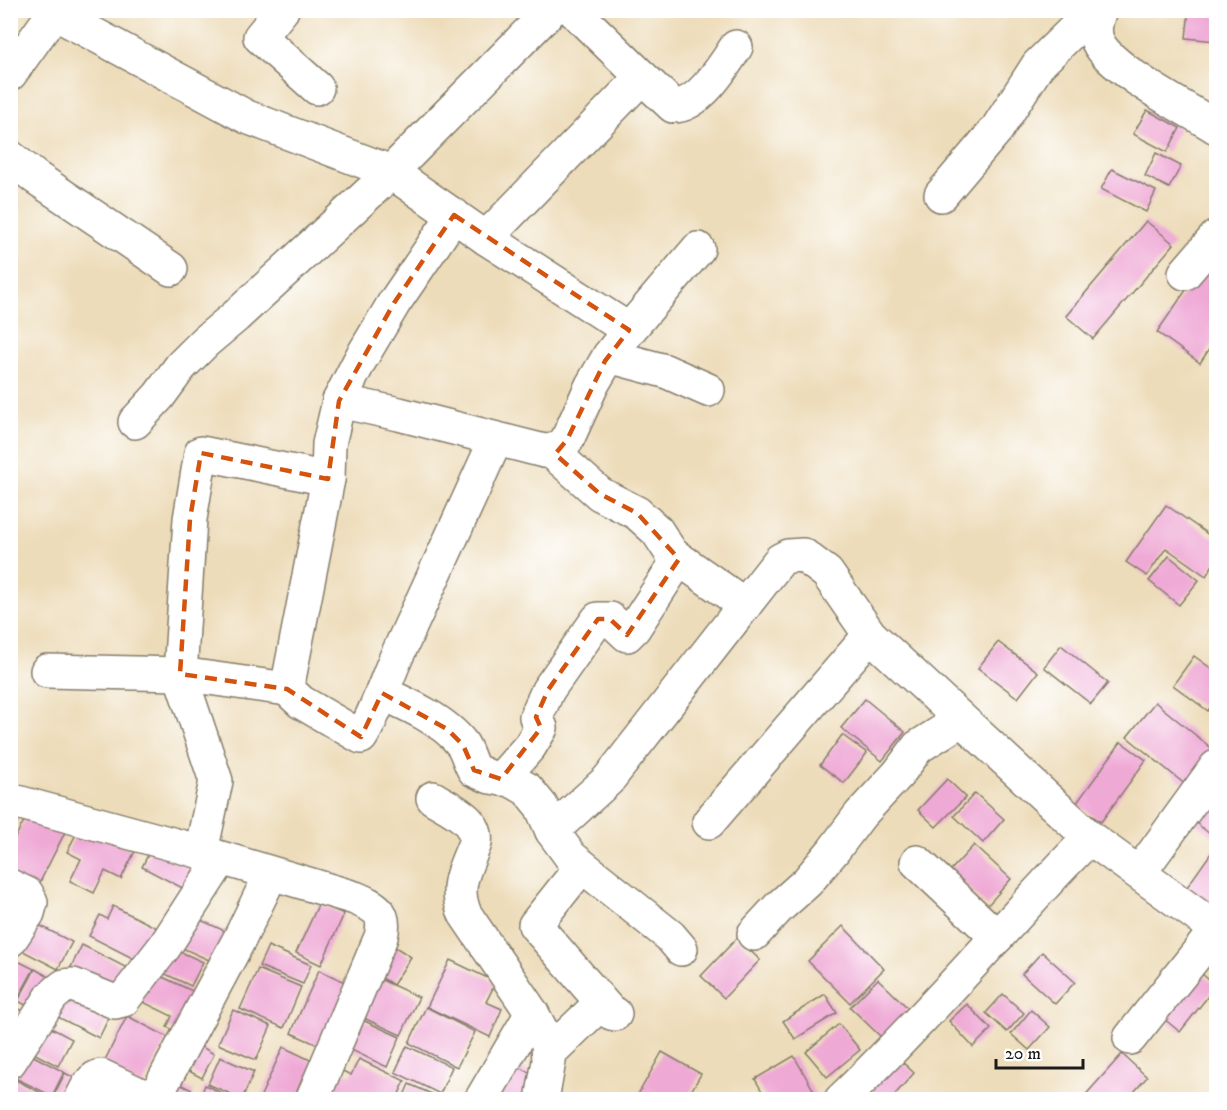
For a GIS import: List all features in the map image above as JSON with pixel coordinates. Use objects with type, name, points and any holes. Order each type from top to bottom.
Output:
[{"type":"street","points":[[282,10],[260,37],[317,88]]},
{"type":"street","points":[[135,422],[159,396],[181,366],[205,342],[391,172],[551,10]]},
{"type":"street","points":[[573,10],[673,106],[685,105],[715,77],[736,47]]},
{"type":"street","points":[[941,195],[997,129],[1038,65],[1094,10]]},
{"type":"street","points":[[1100,10],[1095,31],[1099,44],[1108,56],[1134,77],[1216,127]]},
{"type":"street","points":[[10,74],[53,12],[248,117],[391,172],[486,238],[629,330]]},
{"type":"street","points":[[486,238],[642,77]]},
{"type":"street","points":[[10,157],[35,177],[171,269]]},
{"type":"street","points":[[287,689],[327,479],[329,444],[339,401],[394,303],[454,215]]},
{"type":"street","points":[[1185,273],[1216,237]]},
{"type":"street","points":[[339,401],[551,451],[562,446],[567,440],[592,385],[609,356],[698,249]]},
{"type":"street","points":[[609,356],[665,371],[708,390]]},
{"type":"street","points":[[47,671],[180,675],[287,689],[301,702],[361,737],[373,719],[399,650],[496,439]]},
{"type":"street","points":[[551,451],[600,494],[637,513],[657,531],[672,554],[745,605]]},
{"type":"street","points":[[10,1061],[52,996],[64,986],[73,985],[115,1002],[123,1000],[165,946],[211,856],[216,781],[180,675],[190,519],[201,453],[327,479]]},
{"type":"street","points":[[552,831],[608,780],[780,560],[788,556],[803,555],[827,573],[870,635],[1090,838],[1216,929],[1130,1038]]},
{"type":"street","points":[[501,779],[530,746],[541,728],[536,717],[548,690],[598,619],[610,619],[627,635],[634,628],[679,559]]},
{"type":"street","points":[[709,822],[870,635]]},
{"type":"street","points":[[382,693],[412,707],[447,729],[463,745],[474,770],[490,777],[512,780],[527,789],[541,806],[552,831],[571,857],[662,930],[681,949]]},
{"type":"street","points":[[754,934],[807,882],[860,814],[898,774],[918,747],[961,720]]},
{"type":"street","points":[[1140,872],[1216,767]]},
{"type":"street","points":[[433,798],[461,815],[475,831],[476,843],[459,883],[460,904],[532,1013],[548,1043],[549,1061],[542,1100]]},
{"type":"street","points":[[10,800],[211,856],[355,898],[370,905],[382,917],[384,926],[381,937],[312,1100]]},
{"type":"street","points":[[841,1100],[1090,838]]},
{"type":"street","points":[[917,862],[997,937]]},
{"type":"street","points":[[549,1053],[606,1010],[611,1013],[535,925],[582,866]]},
{"type":"street","points":[[81,1100],[91,1081],[101,1076],[141,1095],[148,1096],[159,1090],[240,938],[270,874]]},
{"type":"street","points":[[10,886],[27,894],[31,902],[28,913],[10,940]]},
{"type":"street","points":[[481,1100],[532,1013]]},
{"type":"highlighted area","points":[[454,215],[629,330],[605,361],[567,440],[555,454],[600,494],[637,513],[679,559],[627,635],[610,619],[598,619],[548,690],[536,717],[541,728],[501,779],[474,770],[463,745],[447,729],[382,693],[361,737],[287,689],[180,674],[190,519],[201,453],[328,479],[339,401],[394,303]]},
{"type":"building","points":[[1189,10],[1216,10],[1216,41],[1186,38]]},
{"type":"building","points":[[1147,110],[1180,128],[1167,152],[1133,134]]},
{"type":"building","points":[[1156,153],[1181,166],[1169,188],[1145,176]]},
{"type":"building","points":[[1112,169],[1156,191],[1146,212],[1101,189]]},
{"type":"building","points":[[1146,221],[1174,244],[1093,339],[1066,316]]},
{"type":"building","points":[[1204,264],[1216,273],[1216,339],[1200,363],[1157,332]]},
{"type":"building","points":[[1166,505],[1216,540],[1216,560],[1206,576],[1166,548],[1147,576],[1126,562]]},
{"type":"building","points":[[1169,556],[1199,580],[1179,605],[1149,581]]},
{"type":"building","points":[[998,642],[1038,672],[1018,698],[978,668]]},
{"type":"building","points":[[1061,645],[1108,683],[1091,704],[1044,667]]},
{"type":"building","points":[[1194,656],[1216,672],[1216,699],[1208,711],[1173,685]]},
{"type":"building","points":[[865,699],[905,732],[882,761],[841,728]]},
{"type":"building","points":[[1155,702],[1215,751],[1187,786],[1127,737]]},
{"type":"building","points":[[842,735],[867,753],[844,783],[820,765]]},
{"type":"building","points":[[1121,742],[1146,760],[1101,822],[1076,804]]},
{"type":"building","points":[[947,779],[966,797],[936,827],[918,810]]},
{"type":"building","points":[[1216,782],[1216,839],[1189,817]]},
{"type":"building","points":[[975,793],[1004,819],[983,843],[954,816]]},
{"type":"building","points":[[29,812],[66,830],[35,892],[10,880],[10,847]]},
{"type":"building","points":[[10,813],[19,817],[10,835]]},
{"type":"building","points":[[81,824],[135,851],[121,879],[105,871],[94,893],[70,881],[81,859],[67,852]]},
{"type":"building","points":[[153,845],[205,862],[190,892],[142,867]]},
{"type":"building","points":[[974,845],[1011,879],[987,906],[950,871]]},
{"type":"building","points":[[1216,846],[1216,919],[1182,894]]},
{"type":"building","points":[[319,903],[344,914],[321,965],[296,953]]},
{"type":"building","points":[[113,906],[163,931],[146,965],[89,936],[100,915],[107,919]]},
{"type":"building","points":[[194,917],[234,935],[220,965],[180,947]]},
{"type":"building","points":[[31,921],[72,942],[58,969],[17,948]]},
{"type":"building","points":[[843,926],[884,969],[850,1003],[808,961]]},
{"type":"building","points":[[737,938],[760,960],[724,998],[701,976]]},
{"type":"building","points":[[389,943],[411,957],[393,985],[371,971]]},
{"type":"building","points":[[82,945],[133,971],[119,999],[68,973]]},
{"type":"building","points":[[268,946],[311,965],[303,984],[259,966]]},
{"type":"building","points":[[170,947],[203,962],[191,986],[159,971]]},
{"type":"building","points":[[1042,952],[1075,982],[1055,1004],[1022,974]]},
{"type":"building","points":[[10,957],[34,969],[17,1000],[10,996]]},
{"type":"building","points":[[450,960],[496,982],[486,1002],[502,1009],[490,1037],[427,1007]]},
{"type":"building","points":[[1194,967],[1216,986],[1180,1032],[1157,1013]]},
{"type":"building","points":[[35,969],[56,981],[39,1012],[18,1001]]},
{"type":"building","points":[[258,969],[301,987],[284,1028],[240,1009]]},
{"type":"building","points":[[319,970],[345,982],[329,1050],[291,1033]]},
{"type":"building","points":[[154,973],[203,996],[184,1036],[167,1027],[172,1016],[141,1001]]},
{"type":"building","points":[[375,977],[419,997],[401,1035],[357,1015]]},
{"type":"building","points":[[878,979],[909,1009],[881,1037],[850,1007]]},
{"type":"building","points":[[85,994],[113,1009],[99,1038],[50,1013]]},
{"type":"building","points":[[825,994],[837,1013],[795,1039],[783,1021]]},
{"type":"building","points":[[1003,994],[1024,1013],[1007,1032],[986,1013]]},
{"type":"building","points":[[10,1004],[32,1016],[23,1032],[10,1025]]},
{"type":"building","points":[[967,1004],[991,1029],[973,1047],[949,1021]]},
{"type":"building","points":[[426,1007],[475,1032],[457,1067],[409,1043]]},
{"type":"building","points":[[233,1010],[271,1026],[256,1060],[218,1044]]},
{"type":"building","points":[[1031,1010],[1050,1027],[1029,1050],[1011,1034]]},
{"type":"building","points":[[127,1016],[168,1037],[142,1087],[102,1066]]},
{"type":"building","points":[[358,1018],[400,1037],[387,1067],[345,1047]]},
{"type":"building","points":[[38,1021],[72,1039],[58,1066],[24,1048]]},
{"type":"building","points":[[839,1024],[860,1050],[827,1077],[806,1052]]},
{"type":"building","points":[[195,1043],[214,1054],[202,1078],[185,1069]]},
{"type":"building","points":[[407,1046],[452,1067],[440,1094],[395,1072]]},
{"type":"building","points":[[283,1047],[323,1066],[307,1100],[259,1100]]},
{"type":"building","points":[[24,1051],[64,1072],[52,1096],[11,1076]]},
{"type":"building","points":[[662,1052],[701,1074],[686,1100],[635,1100]]},
{"type":"building","points":[[1122,1054],[1147,1077],[1127,1100],[1081,1100]]},
{"type":"building","points":[[895,1055],[914,1073],[890,1100],[867,1100],[860,1093]]},
{"type":"building","points":[[794,1056],[819,1100],[767,1100],[755,1079]]},
{"type":"building","points":[[220,1057],[254,1072],[242,1099],[208,1084]]},
{"type":"building","points":[[359,1059],[405,1081],[396,1100],[344,1100],[323,1089],[334,1067],[351,1075]]},
{"type":"building","points":[[510,1062],[538,1077],[526,1100],[490,1100]]},
{"type":"building","points":[[65,1073],[82,1082],[73,1100],[63,1100],[54,1095]]},
{"type":"building","points":[[10,1077],[51,1098],[50,1100],[10,1100]]},
{"type":"building","points":[[173,1081],[194,1091],[191,1100],[161,1100]]},
{"type":"building","points":[[409,1084],[434,1095],[432,1100],[402,1100]]},
{"type":"building","points":[[205,1085],[237,1100],[199,1100]]}]
